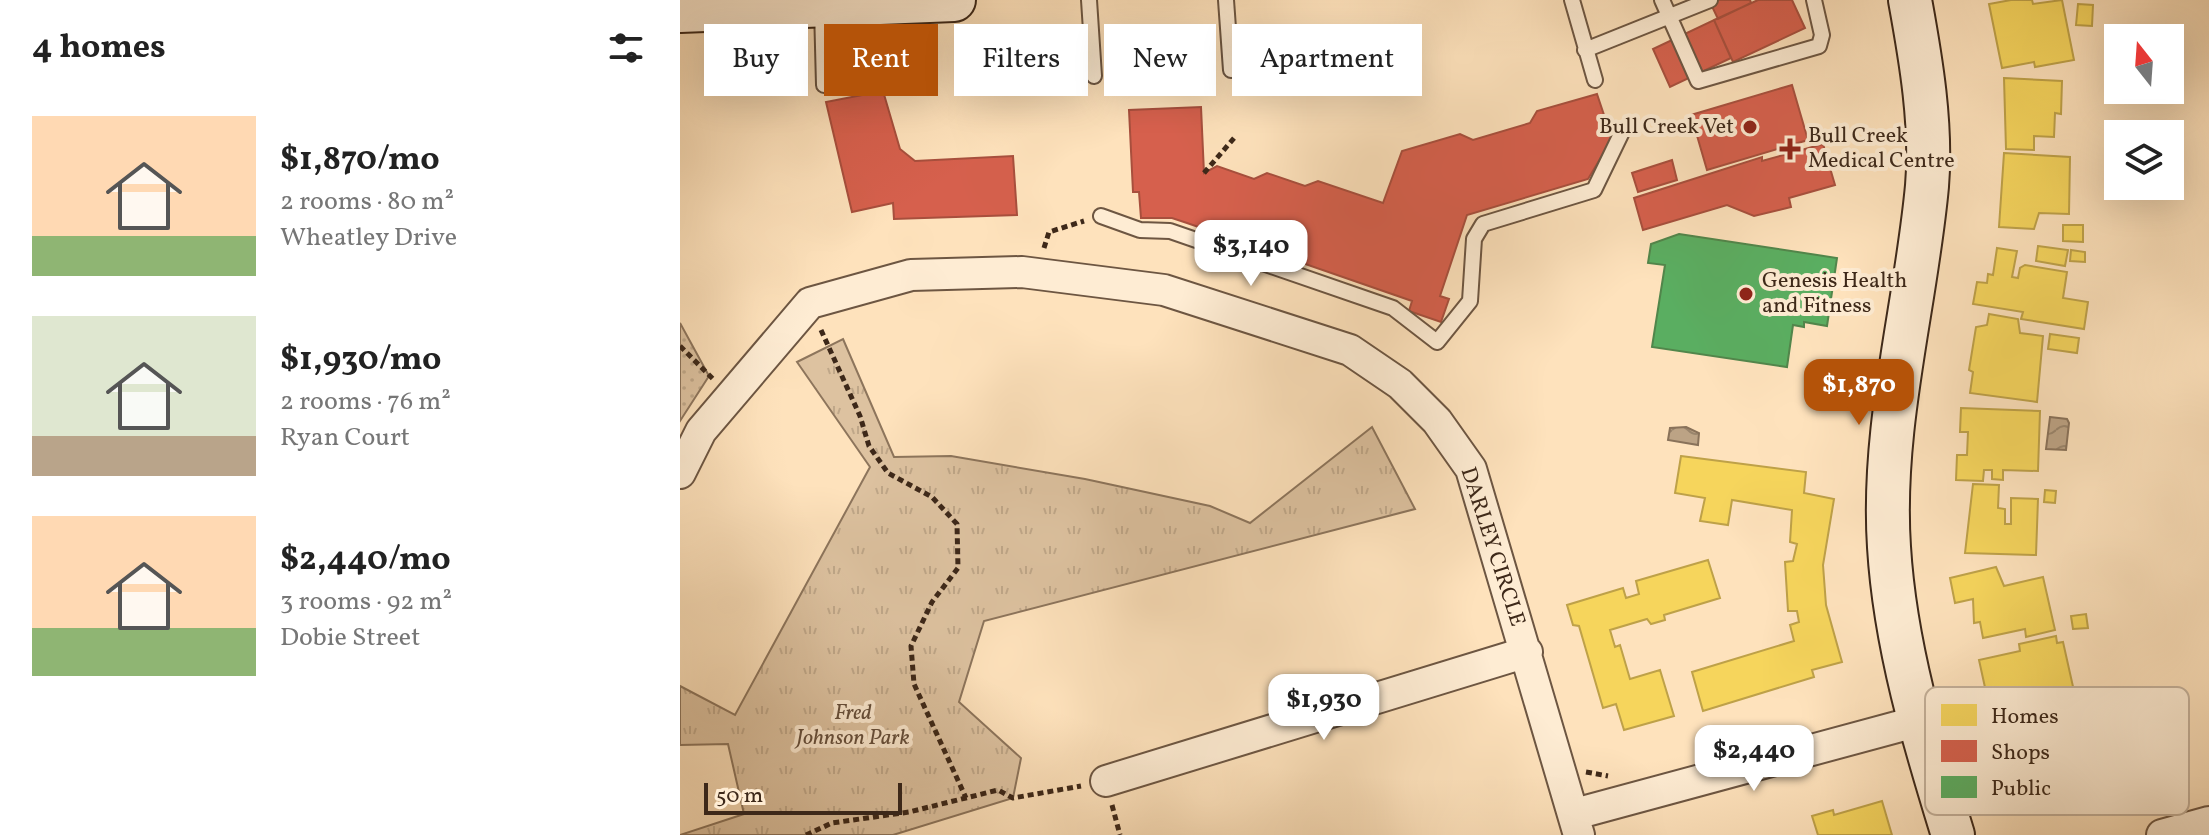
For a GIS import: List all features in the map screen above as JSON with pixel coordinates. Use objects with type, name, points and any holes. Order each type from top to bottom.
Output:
[{"type":"street","points":[[680,11],[954,0]]},
{"type":"street","points":[[1910,0],[1924,102],[1927,186],[1892,428],[1888,545],[1899,634],[1925,741]]},
{"type":"street","name":"DARLEY CIRCLE","points":[[810,303],[911,275],[1022,272],[1164,290],[1350,350],[1400,384],[1437,421],[1471,469],[1577,824]]},
{"type":"street","points":[[680,473],[701,431],[810,303]]},
{"type":"street","points":[[1106,781],[1527,652]]},
{"type":"street","points":[[1577,824],[1616,801],[1919,721]]},
{"type":"street","points":[[1947,815],[1953,835]]},
{"type":"street","points":[[2162,835],[2209,822]]},
{"type":"lane","points":[[1089,0],[1094,76]]},
{"type":"lane","points":[[1226,0],[1231,70]]},
{"type":"lane","points":[[1572,0],[1595,80]]},
{"type":"lane","points":[[1662,0],[1698,81],[1819,46],[1822,35],[1814,0]]},
{"type":"lane","points":[[1585,50],[1710,0]]},
{"type":"lane","points":[[822,3],[824,85]]},
{"type":"lane","points":[[1101,216],[1140,230],[1182,235],[1393,308],[1437,342],[1470,301],[1474,239],[1483,224],[1594,190],[1622,132]]},
{"type":"path","points":[[1204,173],[1235,137]]},
{"type":"path","points":[[1050,256],[1041,256],[1049,232],[1101,216]]},
{"type":"path","points":[[810,303],[860,416],[869,446],[888,473],[932,497],[957,524],[958,568],[932,602],[911,646],[914,684],[966,798]]},
{"type":"path","points":[[680,346],[731,396]]},
{"type":"path","points":[[1584,758],[1585,771],[1608,776],[1616,801]]},
{"type":"path","points":[[806,835],[832,823],[909,812],[998,790],[1013,798],[1106,781]]},
{"type":"green space","points":[[680,323],[709,376],[680,421]]},
{"type":"green space","name":"Fred Johnson Park","points":[[843,339],[894,457],[951,456],[1085,479],[1210,506],[1250,523],[1372,427],[1415,509],[984,621],[959,702],[1021,758],[1013,798],[893,835],[680,835],[744,814],[728,744],[680,745],[680,686],[735,715],[870,467],[797,362]]},
{"type":"water","points":[[2050,417],[2067,419],[2069,423],[2066,450],[2046,449]]},
{"type":"water","points":[[1686,427],[1699,433],[1698,445],[1668,440],[1670,428]]},
{"type":"building: Homes","points":[[2032,0],[2033,4],[2062,0],[2074,60],[2035,67],[2034,62],[2002,68],[1989,4]]},
{"type":"building: Homes","points":[[2078,4],[2093,5],[2092,26],[2076,25]]},
{"type":"building: Homes","points":[[2004,78],[2062,81],[2061,114],[2055,113],[2054,137],[2034,136],[2034,150],[2006,149]]},
{"type":"building: Homes","points":[[2004,153],[2070,157],[2069,214],[2039,213],[2034,229],[1999,227]]},
{"type":"building: Homes","points":[[2063,225],[2083,225],[2083,242],[2063,241]]},
{"type":"building: Homes","points":[[2038,246],[2068,250],[2065,266],[2036,261]]},
{"type":"building: Homes","points":[[1997,248],[2017,251],[2012,277],[2018,278],[2020,268],[2025,265],[2067,272],[2063,298],[2088,302],[2084,329],[2021,319],[2023,312],[1973,304],[1977,282],[1987,283],[1988,274],[1993,275]]},
{"type":"building: Homes","points":[[2071,250],[2085,252],[2085,262],[2070,261]]},
{"type":"building: Homes","points":[[1989,314],[2018,319],[2020,333],[2043,336],[2037,402],[1970,393],[1973,372],[1969,370],[1976,327],[1987,325]]},
{"type":"building: Homes","points":[[2050,334],[2079,338],[2077,353],[2048,349]]},
{"type":"building: Homes","points":[[1961,408],[2040,411],[2038,471],[2003,470],[2003,480],[1992,479],[1992,470],[1984,470],[1983,481],[1956,480],[1957,455],[1967,455],[1968,432],[1960,432]]},
{"type":"building: Homes","points":[[1681,456],[1806,472],[1804,493],[1834,499],[1823,565],[1826,605],[1842,662],[1812,670],[1814,677],[1703,711],[1692,672],[1794,641],[1790,625],[1799,622],[1797,611],[1788,611],[1785,562],[1793,561],[1797,544],[1790,542],[1792,510],[1732,500],[1728,525],[1700,521],[1705,498],[1675,493]]},
{"type":"building: Homes","points":[[1973,484],[1999,485],[1998,508],[2005,509],[2005,524],[2011,524],[2011,498],[2038,499],[2036,555],[1965,553]]},
{"type":"building: Homes","points":[[2045,490],[2056,491],[2055,503],[2044,502]]},
{"type":"building: Homes","points":[[1708,560],[1720,598],[1664,615],[1665,620],[1651,624],[1647,619],[1610,630],[1615,647],[1620,645],[1630,679],[1660,670],[1674,716],[1624,730],[1616,704],[1603,708],[1579,626],[1573,625],[1567,605],[1623,588],[1626,598],[1639,594],[1636,581]]},
{"type":"building: Homes","points":[[1996,567],[2004,586],[2043,577],[2055,630],[2026,637],[2025,629],[1983,638],[1980,622],[1974,623],[1973,599],[1955,603],[1950,578]]},
{"type":"building: Homes","points":[[2086,614],[2088,628],[2073,629],[2071,616]]},
{"type":"building: Homes","points":[[2056,636],[2057,643],[2063,642],[2073,687],[1985,687],[1979,660],[2020,651],[2019,644]]},
{"type":"building: Homes","points":[[1882,801],[1892,835],[1818,835],[1812,816],[1833,810],[1834,815]]},
{"type":"building: Shops","points":[[1709,0],[1750,0],[1751,3],[1718,19]]},
{"type":"building: Shops","points":[[1758,0],[1792,0],[1805,28],[1733,62],[1714,20]]},
{"type":"building: Shops","points":[[1714,20],[1731,58],[1670,87],[1653,49]]},
{"type":"building: Shops","name":"Bull Creek Vet","points":[[1792,85],[1808,140],[1707,170],[1691,115]]},
{"type":"building: Shops","points":[[1597,94],[1612,139],[1588,179],[1467,215],[1440,296],[1449,299],[1441,322],[1409,311],[1412,301],[1187,223],[1172,218],[1141,218],[1139,192],[1133,192],[1129,110],[1201,107],[1204,173],[1217,166],[1254,179],[1267,173],[1305,186],[1318,181],[1383,203],[1402,151],[1460,134],[1473,140],[1530,123],[1537,111]]},
{"type":"building: Shops","points":[[857,96],[884,96],[900,149],[915,161],[1013,156],[1017,215],[894,219],[893,203],[852,212],[826,102]]},
{"type":"building: Shops","points":[[1823,144],[1835,185],[1789,198],[1791,207],[1754,216],[1727,205],[1643,230],[1634,198],[1762,157],[1762,161]]},
{"type":"building: Shops","points":[[1672,160],[1677,180],[1638,192],[1632,173]]},
{"type":"building: Public","name":"Genesis Health and Fitness","points":[[1679,234],[1837,258],[1827,326],[1804,322],[1804,327],[1793,325],[1787,367],[1652,347],[1665,265],[1648,263],[1651,244]]},
{"type":"place","name":"Bull Creek Vet","points":[[1750,127]]},
{"type":"place","name":"Bull Creek Medical Centre","points":[[1790,149]]},
{"type":"place","name":"Genesis Health and Fitness","points":[[1746,294]]}]
